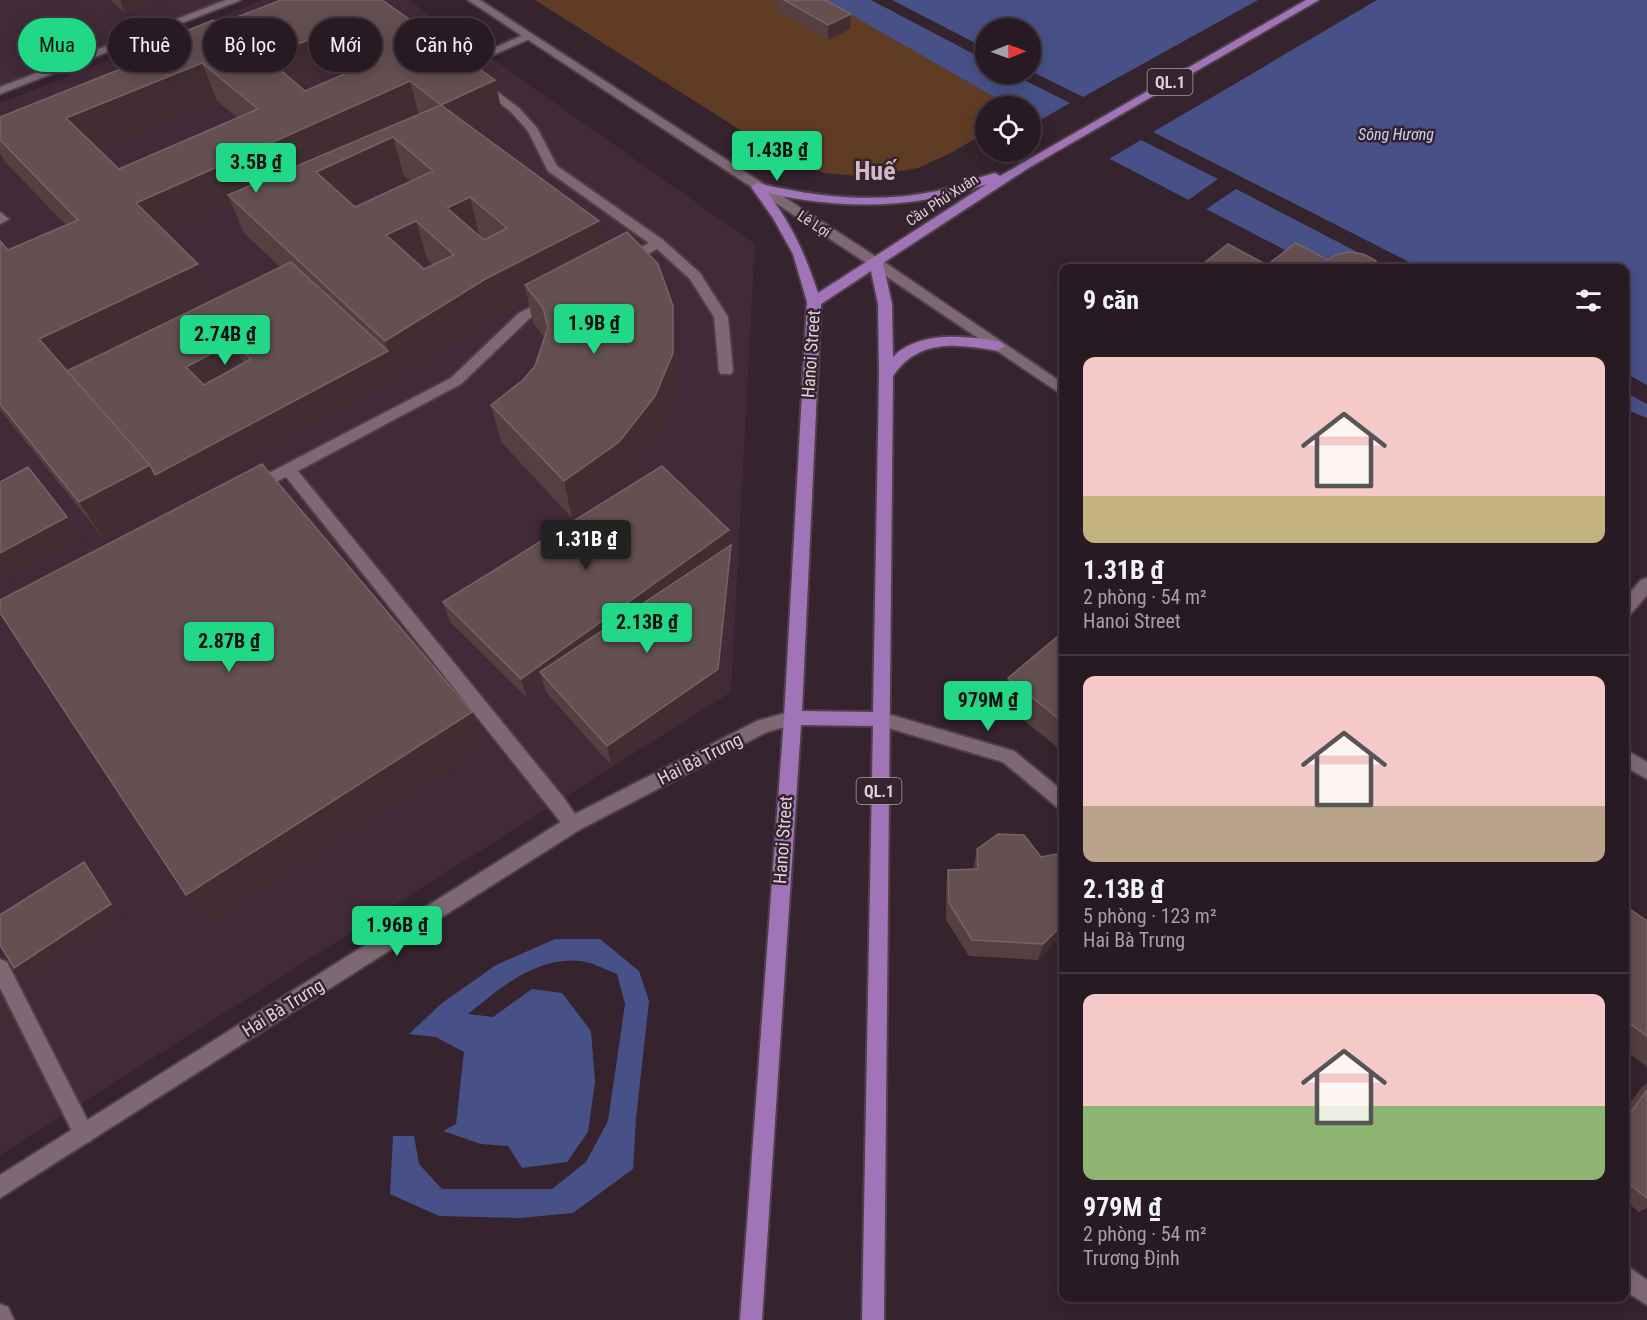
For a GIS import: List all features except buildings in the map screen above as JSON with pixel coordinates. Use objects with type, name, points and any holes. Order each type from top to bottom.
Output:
[{"type":"main road","points":[[0,91],[236,0]]},
{"type":"main road","name":"Lê Lợi","points":[[473,0],[876,263],[1059,388]]},
{"type":"main road","name":"QL.1","points":[[1026,164],[1314,0]]},
{"type":"main road","points":[[528,36],[455,63],[515,110],[533,130],[552,168],[658,243],[695,276],[721,318],[726,371]]},
{"type":"main road","points":[[757,187],[796,197],[837,203],[879,202],[924,198],[976,184],[1026,164]]},
{"type":"main road","name":"Cầu Phú Xuân","points":[[876,263],[1026,164]]},
{"type":"main road","points":[[757,187],[779,217],[799,254],[814,302]]},
{"type":"main road","points":[[0,216],[3,219],[0,220]]},
{"type":"main road","points":[[617,266],[658,243]]},
{"type":"main road","name":"QL.1","points":[[873,1320],[886,376],[885,304],[876,263]]},
{"type":"main road","name":"Hanoi Street","points":[[751,1320],[793,718],[814,302],[876,263]]},
{"type":"main road","points":[[236,497],[456,381],[524,316],[565,294]]},
{"type":"main road","points":[[886,376],[903,355],[921,347],[963,340],[998,346]]},
{"type":"main road","points":[[289,470],[573,824]]},
{"type":"main road","points":[[1629,605],[1647,584]]},
{"type":"main road","points":[[793,718],[880,719],[1008,756],[1059,799]]},
{"type":"main road","name":"Hai Bà Trưng","points":[[0,1187],[573,824],[763,726],[793,718]]},
{"type":"main road","points":[[1629,759],[1647,771]]},
{"type":"main road","points":[[0,968],[84,1134]]},
{"type":"main road","points":[[1629,1279],[1647,1294]]},
{"type":"main road","points":[[0,1315],[3,1320]]},
{"type":"shaded area","points":[[0,0],[224,0],[177,18],[108,18],[108,44],[96,49],[96,18],[18,18],[18,72],[34,72],[0,85]]},
{"type":"shaded area","points":[[263,0],[409,0],[435,18],[394,18],[394,72],[494,72],[494,60],[755,244],[731,692],[0,1155],[0,103],[79,72],[96,72],[96,65],[108,61],[108,72],[191,72],[191,28],[203,23],[203,72],[297,72],[297,18],[217,18]]},
{"type":"shaded area","points":[[535,0],[825,0],[993,96],[975,96],[975,139],[918,168],[866,177],[825,173],[797,164]]},
{"type":"water","name":"Sông Hương","points":[[825,0],[1647,0],[1647,418],[1629,411],[1629,264],[1312,264],[1041,123],[1041,96],[993,96]]},
{"type":"water","points":[[555,939],[600,939],[639,971],[649,1001],[633,1169],[573,1213],[520,1218],[439,1216],[390,1194],[393,1136],[414,1136],[419,1164],[442,1189],[552,1189],[586,1162],[608,1121],[625,1004],[617,974],[581,961],[549,964],[506,984],[468,1014],[493,1017],[532,989],[562,993],[591,1031],[595,1082],[588,1132],[567,1162],[522,1168],[508,1146],[481,1144],[443,1131],[456,1124],[464,1052],[436,1037],[409,1034],[442,1003],[496,965]]},
{"type":"pier","points":[[871,0],[892,0],[975,43],[975,55]]},
{"type":"pier","points":[[1258,0],[1377,0],[1153,132],[1413,264],[1380,264],[1236,189],[1205,210],[1187,201],[1218,179],[1141,140],[1107,160],[1041,126],[1041,120],[1070,103],[1032,84],[1041,84],[1041,76],[1083,97]]},
{"type":"pier","points":[[1629,375],[1647,385],[1647,404],[1629,394]]},
{"type":"district","name":"Huế","points":[[875,171]]}]
